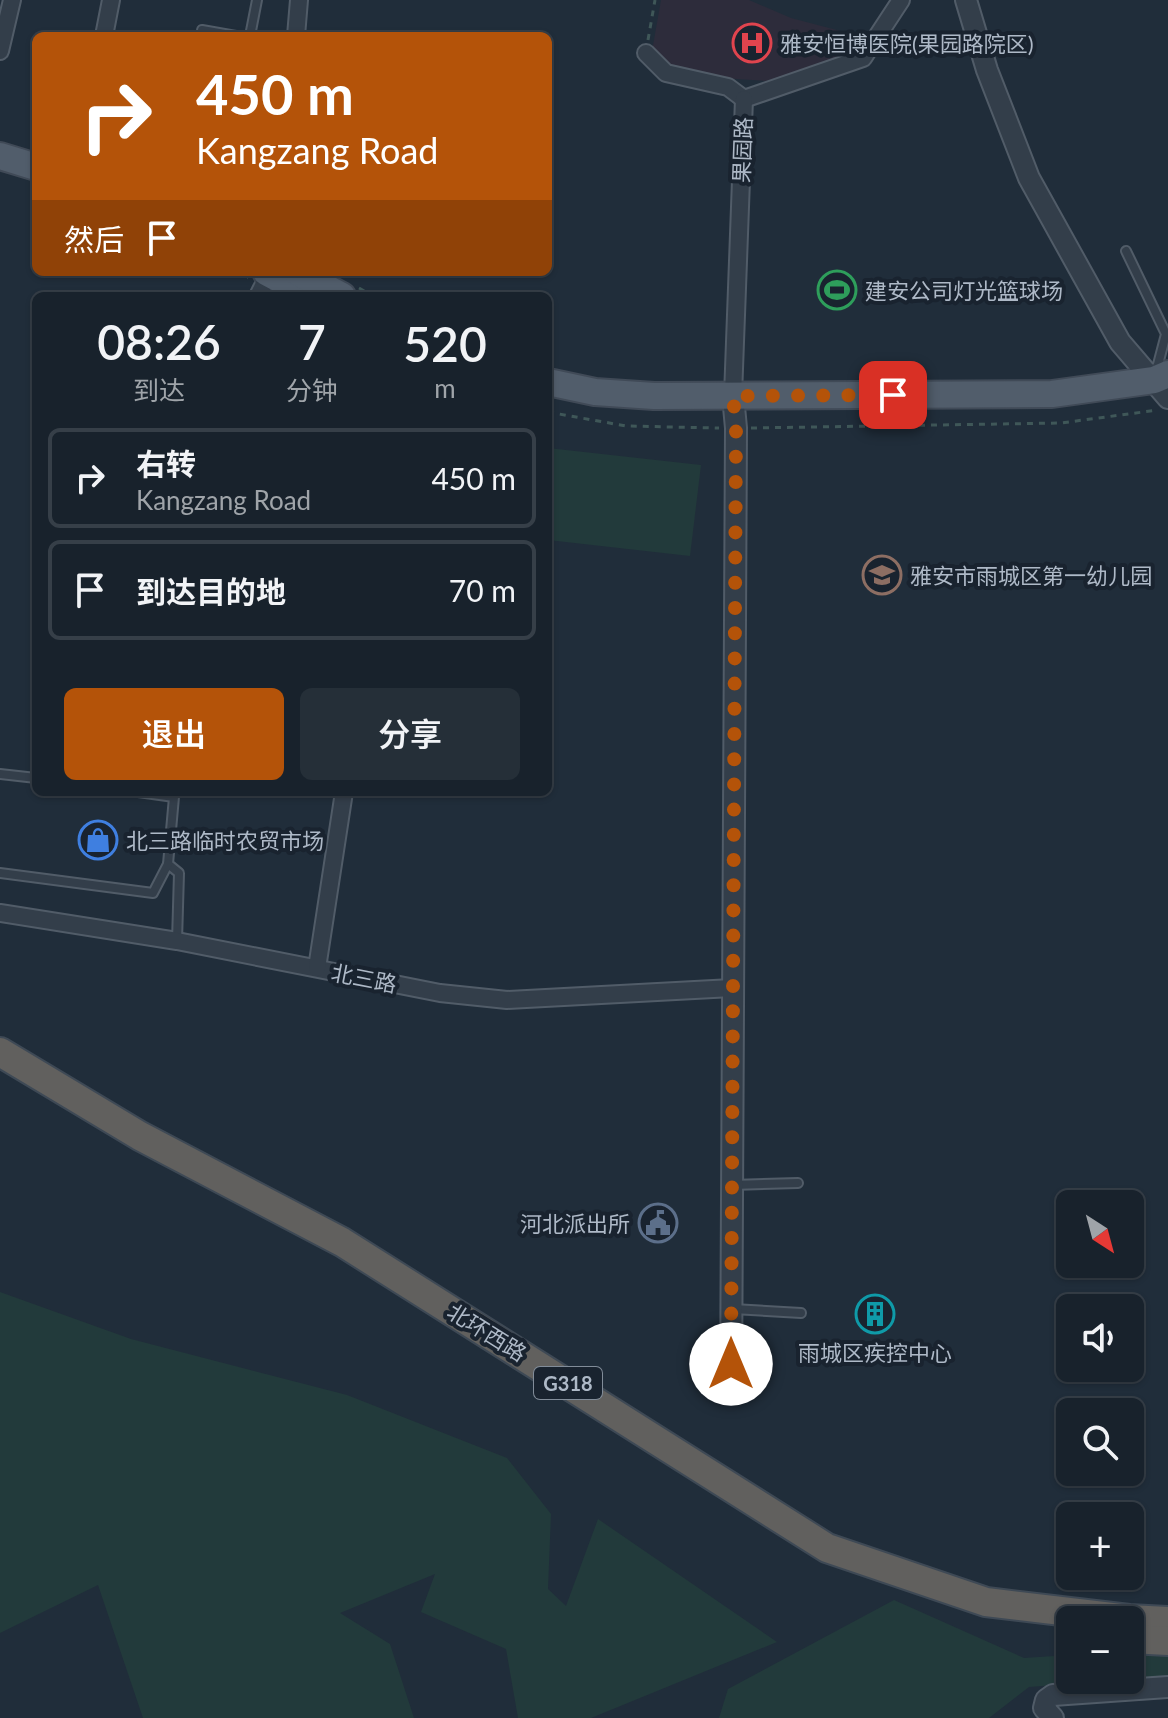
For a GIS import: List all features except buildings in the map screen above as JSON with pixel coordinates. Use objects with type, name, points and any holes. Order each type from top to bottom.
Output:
[{"type":"highway","name":"北环西路","points":[[0,1052],[140,1136],[342,1242],[827,1548],[986,1602],[1168,1621]]},
{"type":"highway","name":"北环西路","points":[[0,1073],[132,1151],[339,1256],[487,1352],[826,1562],[982,1620],[1056,1629]]},
{"type":"highway","points":[[1144,1640],[1168,1641]]},
{"type":"main road","points":[[0,142],[32,149]]},
{"type":"main road","points":[[0,156],[32,166]]},
{"type":"main road","points":[[304,276],[334,292]]},
{"type":"main road","points":[[264,281],[298,292]]},
{"type":"main road","points":[[552,383],[595,392],[654,396],[735,411]]},
{"type":"main road","points":[[552,400],[595,407],[735,411],[1165,391]]},
{"type":"street","points":[[0,51],[12,0]]},
{"type":"street","points":[[105,32],[111,0]]},
{"type":"street","points":[[296,32],[299,0]]},
{"type":"street","name":"果园路","points":[[735,411],[744,99],[863,58],[901,0]]},
{"type":"street","points":[[966,0],[987,70],[1029,178],[1120,342],[1165,391]]},
{"type":"street","points":[[646,53],[666,73],[728,87],[744,99]]},
{"type":"street","points":[[731,1392],[735,411]]},
{"type":"street","points":[[317,968],[343,796]]},
{"type":"street","name":"北三路","points":[[0,913],[177,941],[440,993],[507,1000],[732,988]]},
{"type":"street","points":[[1053,1718],[1044,1708],[1046,1700],[1053,1695],[1168,1687]]},
{"type":"lane","points":[[251,32],[257,0]]},
{"type":"lane","points":[[202,30],[213,32]]},
{"type":"lane","points":[[1126,251],[1166,334],[1165,391]]},
{"type":"lane","points":[[0,774],[32,778]]},
{"type":"lane","points":[[0,873],[153,893],[168,864],[174,797],[167,796]]},
{"type":"lane","points":[[168,864],[179,873],[177,941]]},
{"type":"lane","points":[[732,1185],[798,1183]]},
{"type":"lane","points":[[731,1309],[801,1313]]},
{"type":"path","points":[[646,53],[655,0]]},
{"type":"path","points":[[552,413],[626,426],[735,411],[1061,423],[1165,391]]},
{"type":"shaded area","name":"雅安恒博医院(果园路院区)","points":[[661,0],[749,0],[791,18],[852,34],[846,58],[766,81],[721,78],[669,66],[652,51]]},
{"type":"green space","points":[[552,448],[701,465],[690,556],[552,540]]},
{"type":"green space","points":[[0,1292],[131,1339],[347,1395],[507,1458],[551,1514],[548,1589],[566,1606],[598,1519],[777,1642],[591,1718],[518,1718],[506,1649],[421,1612],[435,1574],[340,1613],[390,1644],[414,1718],[143,1718],[98,1585],[0,1633]]},
{"type":"green space","points":[[894,1600],[1024,1658],[1056,1656],[1056,1685],[1029,1687],[989,1718],[719,1718],[728,1689]]},
{"type":"green space","points":[[1168,1648],[1168,1676],[1144,1678],[1144,1649]]},
{"type":"place","name":"雅安恒博医院(果园路院区)","points":[[752,43]]},
{"type":"place","name":"建安公司灯光篮球场","points":[[837,290]]},
{"type":"place","name":"雅安市雨城区第一幼儿园","points":[[882,575]]},
{"type":"place","name":"北三路临时农贸市场","points":[[98,840]]},
{"type":"place","name":"河北派出所","points":[[658,1223]]},
{"type":"place","name":"雨城区疾控中心","points":[[875,1314]]},
{"type":"route","points":[[731,1364],[736,428],[733,396],[893,395]]}]
